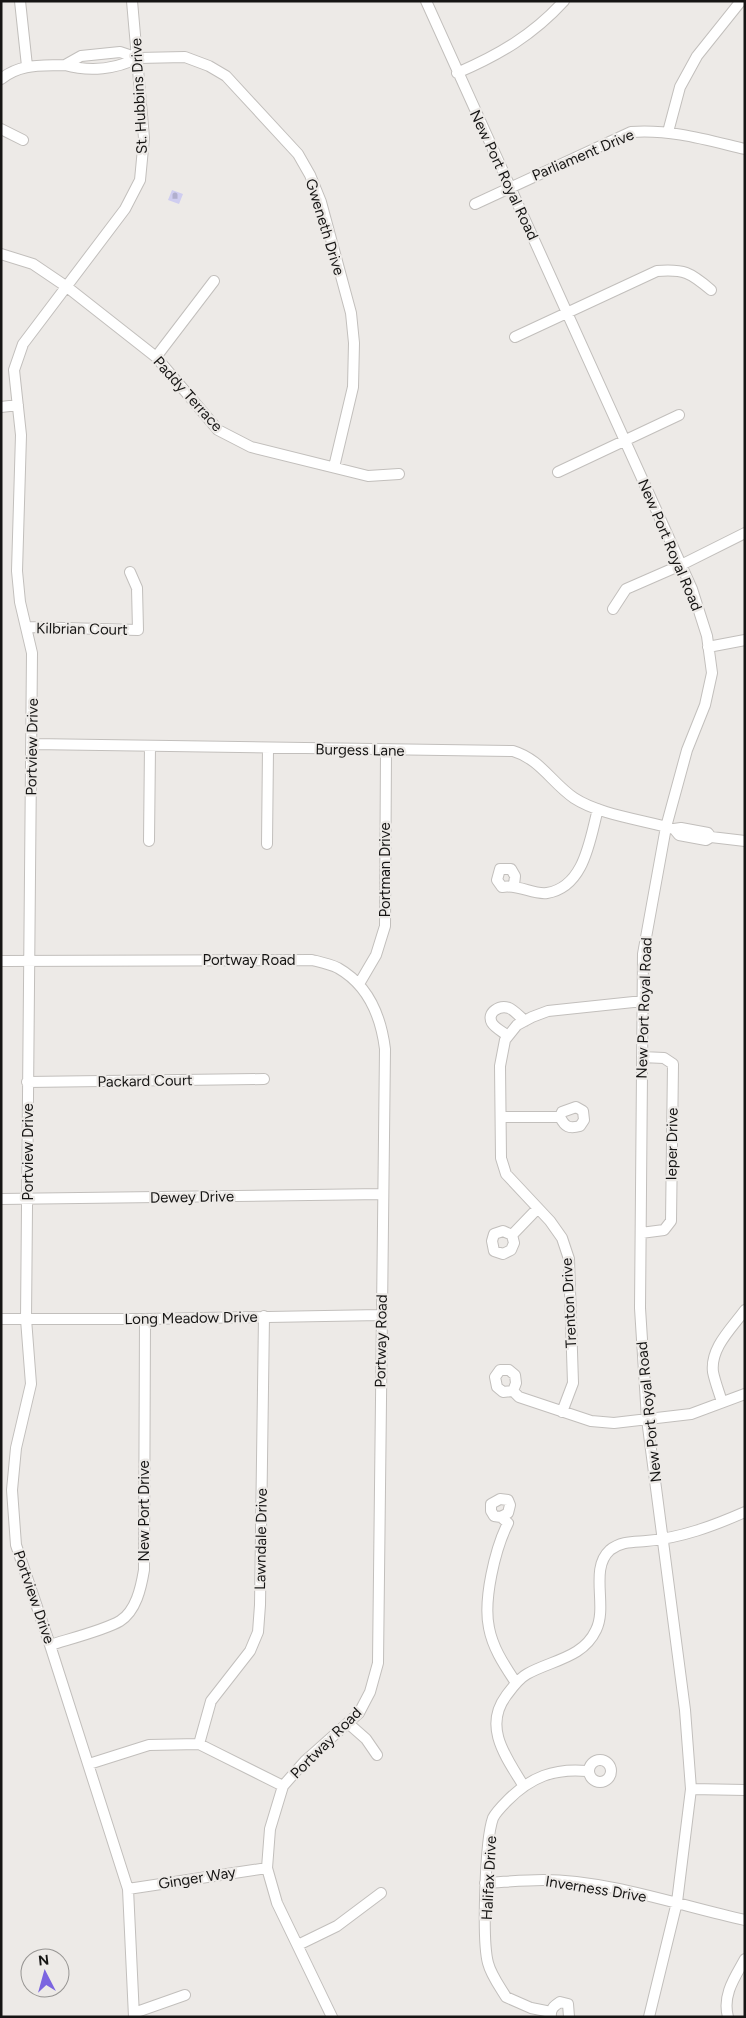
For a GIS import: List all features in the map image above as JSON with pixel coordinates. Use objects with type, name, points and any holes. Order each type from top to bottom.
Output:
[{"type":"street","points":[[1,78],[13,69],[26,66],[20,1]]},
{"type":"street","name":"St. Hubbins Drive","points":[[67,287],[125,209],[140,180],[144,138],[132,1]]},
{"type":"street","name":"New Port Royal Road","points":[[426,1],[692,590],[708,647],[712,673],[705,705],[687,750],[643,954],[640,1308],[647,1419],[685,1710],[691,1788],[676,1902],[649,2017]]},
{"type":"street","points":[[457,73],[488,60],[516,44],[545,21],[564,1]]},
{"type":"street","points":[[668,132],[680,87],[697,56],[741,1]]},
{"type":"street","name":"Gweneth Drive","points":[[26,66],[65,65],[81,56],[120,52],[138,58],[185,57],[226,76],[298,154],[310,175],[321,202],[351,313],[354,343],[353,387],[334,467]]},
{"type":"street","points":[[1,129],[23,140]]},
{"type":"street","name":"Parliament Drive","points":[[475,204],[510,186],[631,132],[668,132],[745,149]]},
{"type":"street","name":"Paddy Terrace","points":[[1,254],[33,264],[67,287],[156,357],[218,430],[251,447],[368,476],[399,474]]},
{"type":"street","points":[[515,337],[657,271],[676,269],[692,274],[711,290]]},
{"type":"street","points":[[156,357],[214,281]]},
{"type":"street","name":"Portview Drive","points":[[67,287],[23,344],[14,370],[21,434],[17,571],[20,602],[32,653],[26,1319],[31,1384],[16,1448],[12,1490],[16,1545],[89,1764],[128,1889],[134,2015]]},
{"type":"street","points":[[1,407],[18,405]]},
{"type":"street","points":[[558,472],[679,416]]},
{"type":"street","points":[[613,609],[626,589],[681,565],[745,533]]},
{"type":"street","name":"Kilbrian Court","points":[[27,627],[138,630],[137,588],[130,572]]},
{"type":"street","points":[[708,647],[745,640]]},
{"type":"street","name":"Burgess Lane","points":[[32,744],[513,752],[534,760],[574,798],[598,808],[670,828],[681,828],[708,833],[711,837],[745,841]]},
{"type":"street","points":[[150,746],[150,841]]},
{"type":"street","points":[[267,844],[268,748]]},
{"type":"street","name":"Portman Drive","points":[[359,984],[376,954],[385,926],[386,751]]},
{"type":"street","points":[[514,885],[546,893],[566,886],[582,866],[598,808]]},
{"type":"street","name":"Portway Road","points":[[1,961],[312,960],[337,968],[359,984],[371,1002],[382,1028],[385,1049],[378,1663],[370,1692],[359,1713],[349,1724],[304,1761],[283,1786],[270,1829],[267,1868],[277,1903],[332,2017]]},
{"type":"street","points":[[525,1021],[510,1008],[500,1007],[493,1011],[491,1017],[492,1024],[508,1036],[517,1025],[548,1011],[643,1001]]},
{"type":"street","name":"Trenton Drive","points":[[508,1036],[505,1040],[500,1066],[501,1158],[506,1174],[538,1208],[562,1238],[569,1258],[573,1383],[562,1412]]},
{"type":"street","name":"Ieper Drive","points":[[641,1233],[664,1230],[671,1221],[673,1064],[664,1058],[642,1057]]},
{"type":"street","name":"Packard Court","points":[[27,1082],[264,1079]]},
{"type":"street","points":[[501,1117],[560,1117]]},
{"type":"street","name":"Dewey Drive","points":[[1,1199],[383,1194]]},
{"type":"street","points":[[512,1235],[538,1208]]},
{"type":"street","points":[[722,1402],[713,1372],[713,1362],[716,1350],[745,1310]]},
{"type":"street","name":"Long Meadow Drive","points":[[1,1319],[145,1319],[381,1315]]},
{"type":"street","name":"Lawndale Drive","points":[[199,1744],[211,1700],[250,1651],[258,1632],[264,1316]]},
{"type":"street","name":"New Port Drive","points":[[50,1645],[121,1621],[134,1604],[141,1590],[144,1570],[145,1319]]},
{"type":"street","points":[[513,1391],[519,1398],[591,1422],[614,1423],[691,1414],[745,1394]]},
{"type":"street","points":[[523,1785],[496,1737],[495,1720],[501,1703],[516,1683],[527,1674],[571,1656],[583,1647],[596,1630],[600,1616],[600,1566],[609,1550],[621,1543],[663,1539],[705,1529],[745,1512]]},
{"type":"street","points":[[501,1517],[508,1523],[494,1565],[488,1604],[489,1628],[498,1654],[516,1683]]},
{"type":"street","points":[[349,1724],[366,1739],[377,1755]]},
{"type":"street","points":[[89,1764],[149,1745],[199,1744],[283,1786]]},
{"type":"street","name":"Halifax Drive","points":[[568,2017],[568,2004],[560,2002],[553,2006],[551,2014],[506,1998],[488,1963],[485,1883],[494,1817],[523,1785],[537,1778],[567,1769],[587,1771]]},
{"type":"street","points":[[691,1788],[745,1790]]},
{"type":"street","name":"Ginger Way","points":[[128,1889],[267,1868]]},
{"type":"street","name":"Inverness Drive","points":[[485,1883],[553,1880],[588,1884],[676,1902],[745,1920]]},
{"type":"street","points":[[298,1945],[338,1926],[381,1893]]},
{"type":"street","points":[[728,2017],[726,2008],[729,1988],[745,1958]]},
{"type":"street","points":[[134,2015],[185,1995]]},
{"type":"green space","points":[[172,190],[183,194],[179,204],[168,200]]}]
